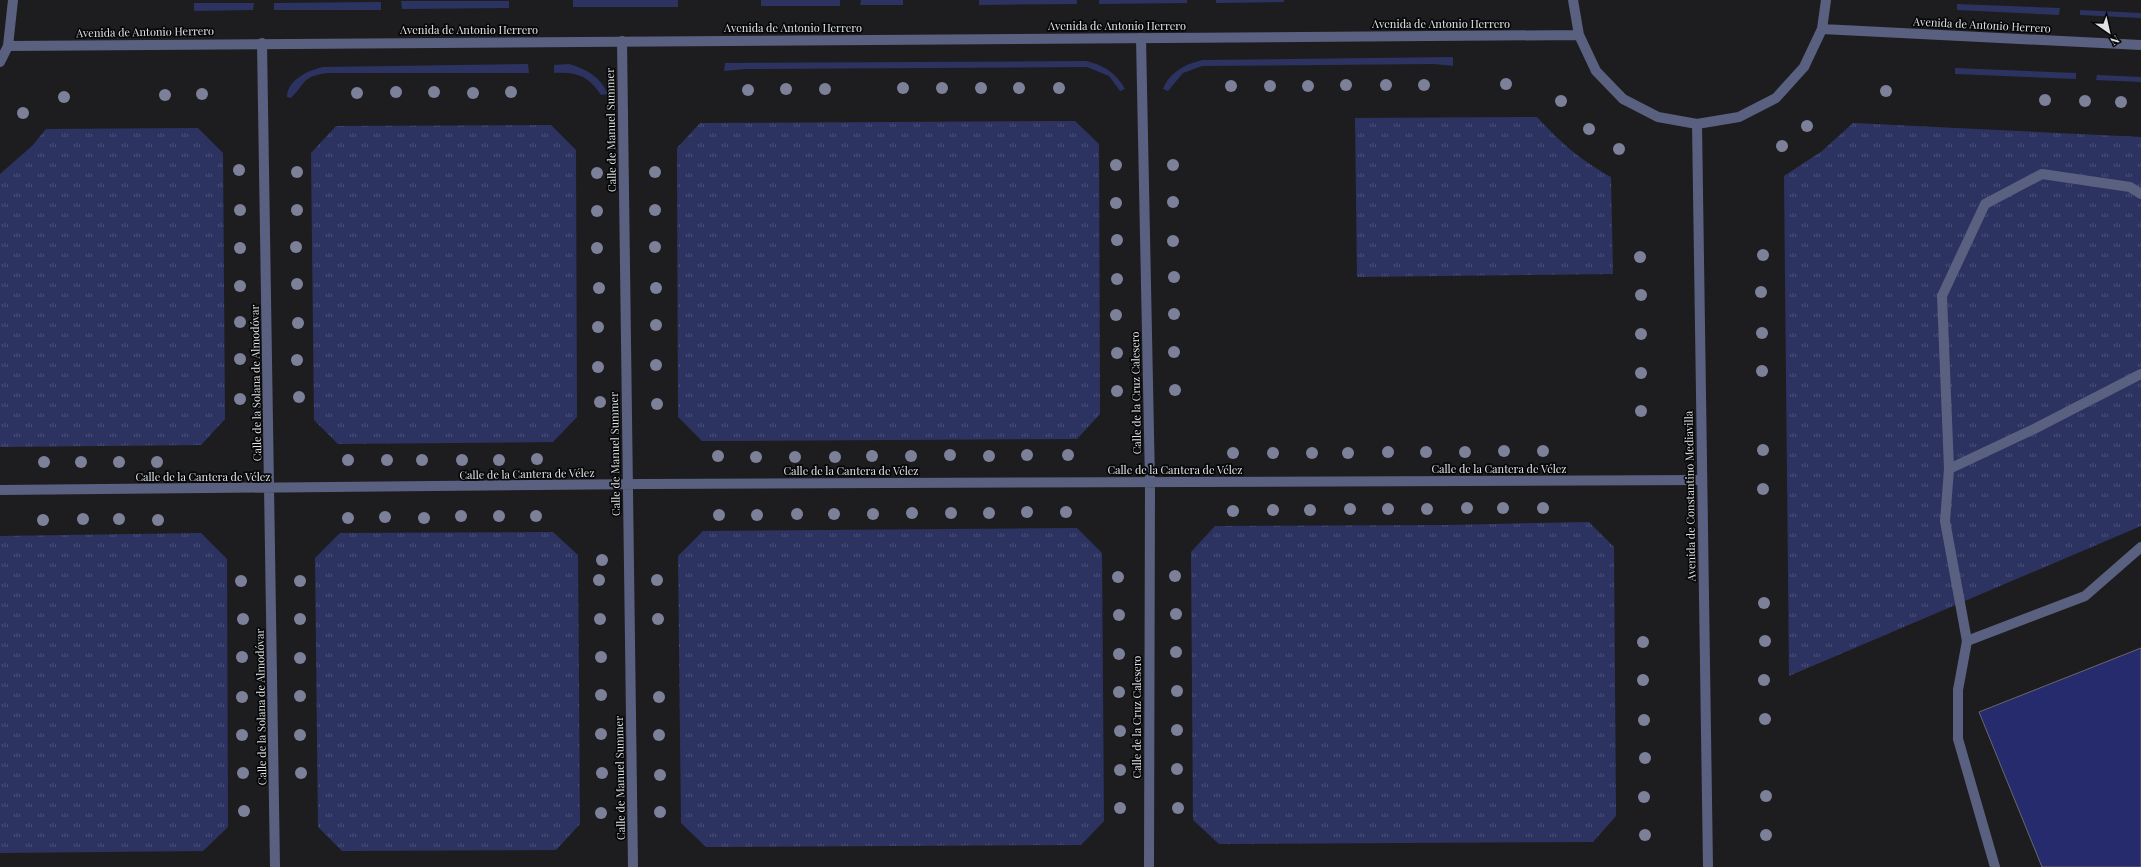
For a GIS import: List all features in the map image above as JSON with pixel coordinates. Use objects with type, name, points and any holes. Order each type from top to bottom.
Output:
[{"type":"street","points":[[0,62],[8,46],[13,0]]},
{"type":"street","points":[[1574,0],[1579,35],[1596,71],[1624,99],[1658,117],[1697,124],[1739,117],[1776,98],[1804,67],[1822,29],[1826,0]]},
{"type":"street","name":"Avenida de Antonio Herrero","points":[[1822,29],[2141,45]]},
{"type":"street","name":"Avenida de Antonio Herrero","points":[[8,46],[262,43],[1579,35]]},
{"type":"street","name":"Calle de la Cruz Calesero","points":[[1141,38],[1150,482],[1149,867]]},
{"type":"street","name":"Calle de Manuel Summer","points":[[622,41],[633,867]]},
{"type":"street","name":"Calle de la Solana de Almodóvar","points":[[262,43],[275,867]]},
{"type":"street","name":"Avenida de Constantino Mediavilla","points":[[1697,124],[1708,867]]},
{"type":"street","points":[[1995,867],[1958,739],[1958,690],[1967,641],[1945,521],[1949,469],[1942,296],[1985,204],[2042,174],[2130,187],[2141,194]]},
{"type":"street","points":[[1949,469],[2036,428],[2141,374]]},
{"type":"street","name":"Calle de la Cantera de Vélez","points":[[0,490],[628,484],[1702,480]]},
{"type":"street","points":[[1967,641],[2085,596],[2141,547]]},
{"type":"green space","points":[[573,0],[678,0],[678,7],[573,7]]},
{"type":"green space","points":[[761,0],[840,0],[840,6],[761,6]]},
{"type":"green space","points":[[861,0],[903,0],[903,5],[860,5]]},
{"type":"green space","points":[[979,0],[1077,0],[1077,4],[979,5]]},
{"type":"green space","points":[[1099,0],[1187,0],[1187,3],[1099,4]]},
{"type":"green space","points":[[1216,0],[1284,0],[1284,2],[1216,3]]},
{"type":"green space","points":[[401,1],[509,1],[509,8],[402,9]]},
{"type":"green space","points":[[381,2],[381,10],[274,10],[274,3]]},
{"type":"green space","points":[[194,3],[254,3],[253,10],[194,11]]},
{"type":"green space","points":[[1957,4],[2060,8],[2059,15],[1957,10]]},
{"type":"green space","points":[[2080,10],[2141,13],[2141,18],[2080,15]]},
{"type":"green space","points":[[1453,57],[1453,66],[1434,64],[1202,66],[1183,73],[1168,91],[1163,89],[1174,73],[1184,66],[1203,60]]},
{"type":"green space","points":[[1086,61],[1109,70],[1118,78],[1125,89],[1120,91],[1109,76],[1087,67],[746,69],[724,71],[725,63]]},
{"type":"green space","points":[[528,64],[529,73],[320,74],[305,81],[291,98],[287,97],[288,91],[295,81],[305,73],[323,67]]},
{"type":"green space","points":[[569,64],[582,68],[592,74],[605,88],[608,94],[601,95],[592,83],[582,76],[570,73],[554,73],[554,65]]},
{"type":"green space","points":[[1955,68],[2076,73],[2076,79],[1955,74]]},
{"type":"green space","points":[[2097,75],[2141,77],[2141,82],[2096,80]]},
{"type":"green space","points":[[1537,117],[1571,150],[1589,164],[1611,177],[1613,274],[1357,277],[1355,118]]},
{"type":"green space","points":[[1075,121],[1099,144],[1100,414],[1077,439],[702,441],[678,417],[677,148],[700,123]]},
{"type":"green space","points":[[1853,123],[2141,137],[2141,526],[1789,676],[1784,176],[1822,151]]},
{"type":"green space","points":[[551,125],[576,150],[577,417],[553,442],[338,444],[314,420],[311,153],[336,126]]},
{"type":"green space","points":[[198,128],[223,153],[225,419],[201,445],[0,447],[0,174],[32,146],[46,129]]},
{"type":"green space","points":[[1589,522],[1614,547],[1616,816],[1593,842],[1219,844],[1193,820],[1191,552],[1215,526],[1447,525]]},
{"type":"green space","points":[[1077,528],[1102,553],[1104,821],[1081,845],[706,847],[681,823],[678,556],[703,531]]},
{"type":"green space","points":[[553,532],[578,555],[580,824],[556,850],[342,851],[318,827],[315,558],[340,533]]},
{"type":"green space","points":[[201,533],[227,559],[228,827],[203,851],[0,853],[0,536]]},
{"type":"building","points":[[2141,648],[2141,867],[2042,867],[1979,712]]}]
